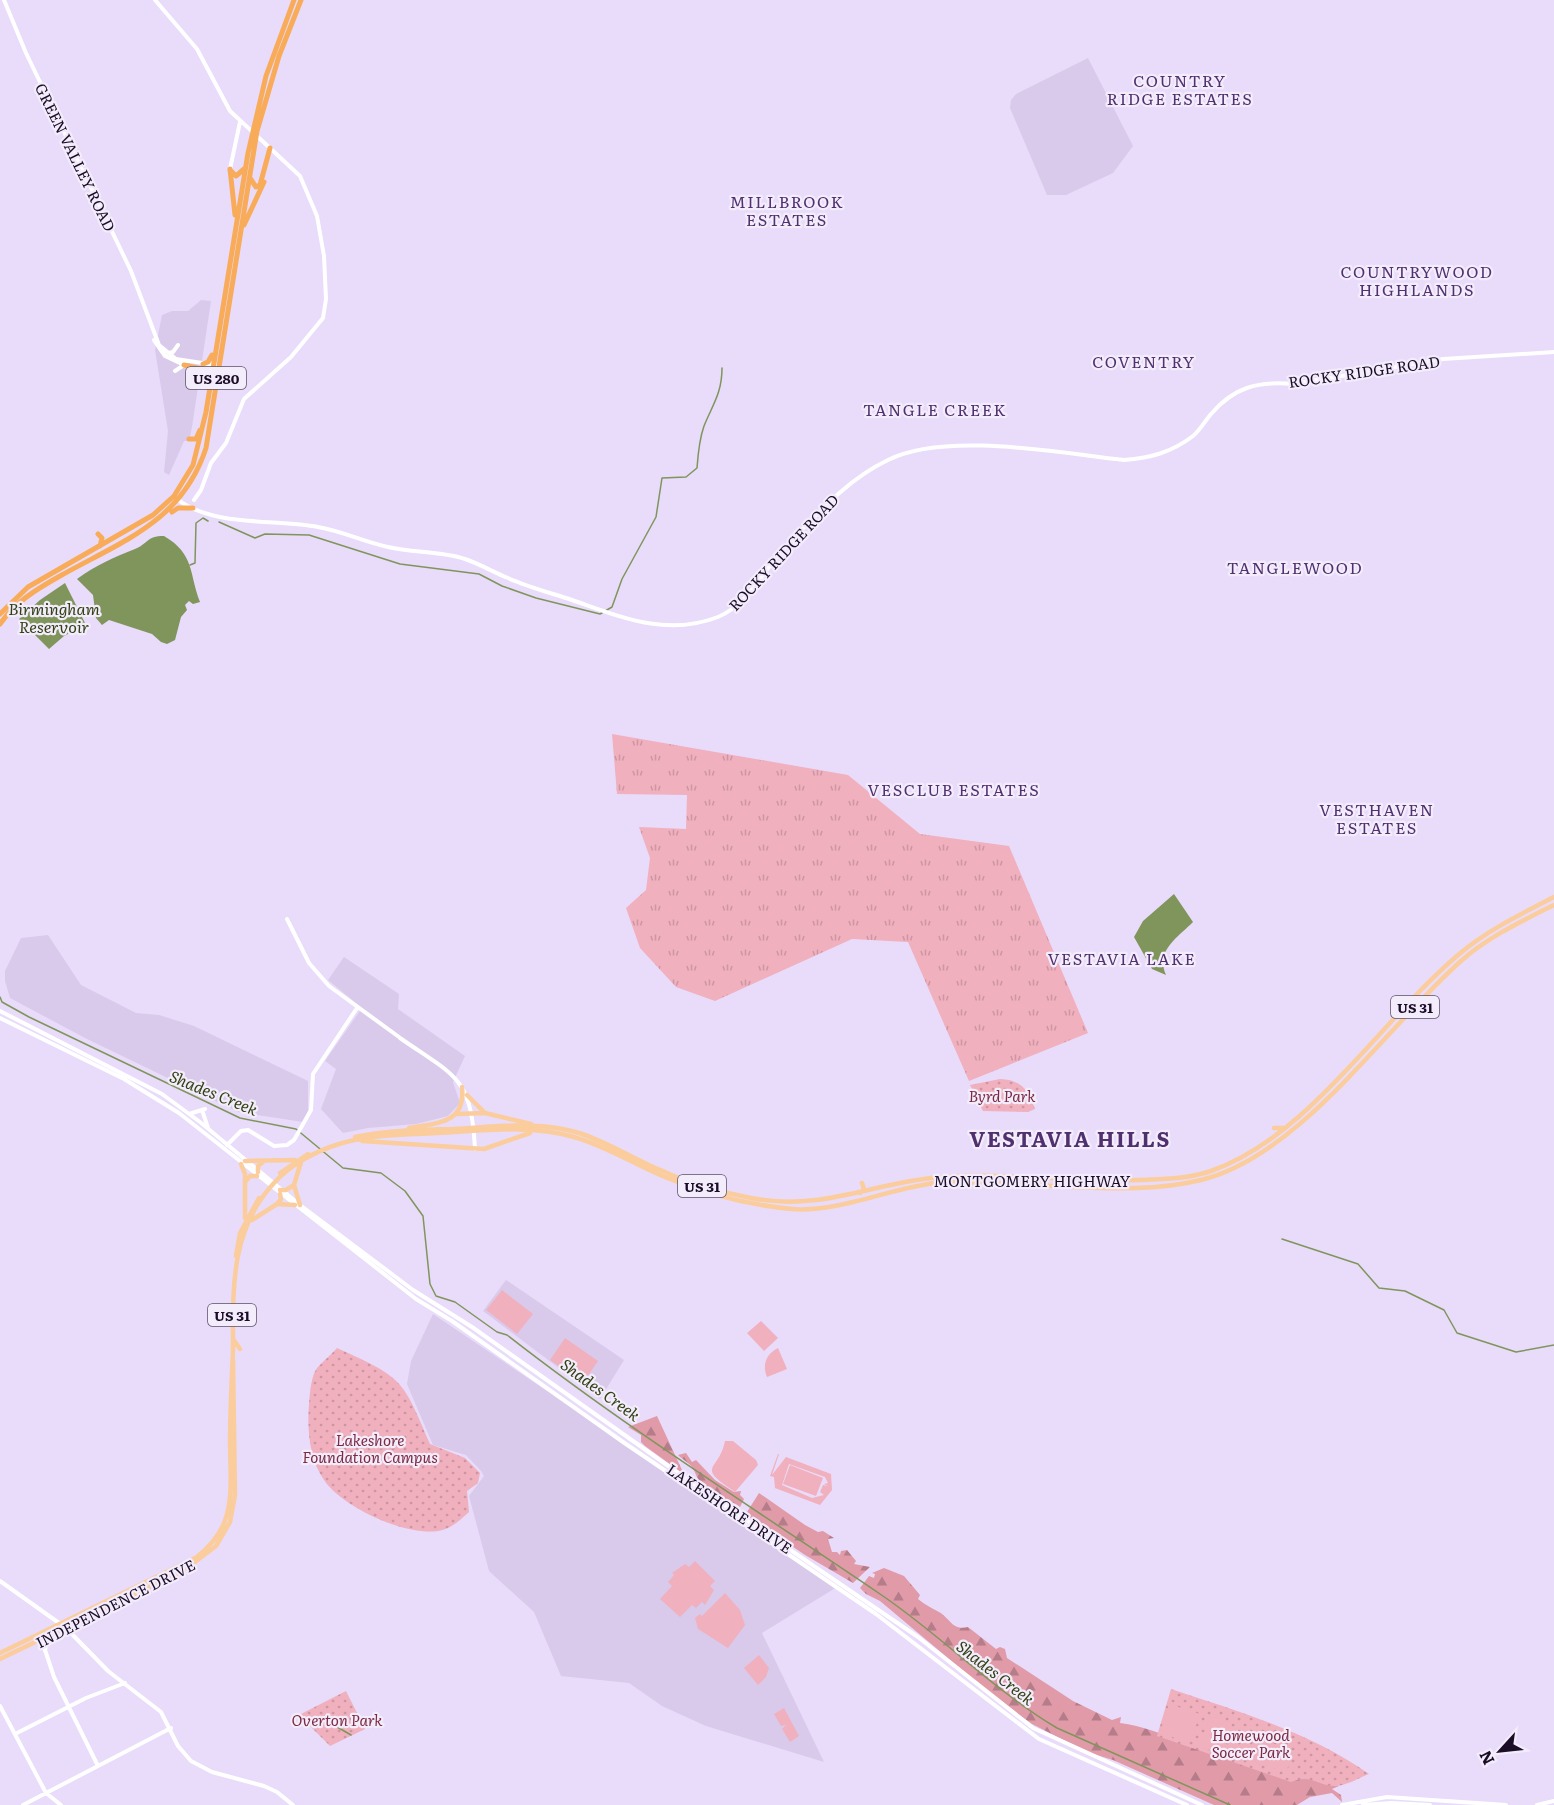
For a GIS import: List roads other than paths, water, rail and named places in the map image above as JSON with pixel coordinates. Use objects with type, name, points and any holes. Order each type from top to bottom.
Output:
[{"type":"highway","name":"US 280","points":[[99,548],[108,546],[108,541],[176,499],[198,452],[238,231],[245,168],[261,94],[294,0]]},
{"type":"highway","name":"US 280","points":[[0,624],[34,590],[154,523],[187,489],[206,448],[217,343],[257,131],[270,84],[301,0]]},
{"type":"highway","points":[[270,84],[276,58],[274,54]]},
{"type":"highway","points":[[249,175],[253,185],[260,185],[271,149]]},
{"type":"highway","points":[[230,169],[237,176],[245,168]]},
{"type":"highway","points":[[230,169],[238,231]]},
{"type":"highway","points":[[238,231],[264,182]]},
{"type":"highway","points":[[203,364],[211,360],[217,343]]},
{"type":"highway","points":[[184,365],[205,370],[210,386]]},
{"type":"highway","points":[[198,452],[189,439],[196,439],[204,423]]},
{"type":"highway","points":[[187,489],[184,500],[191,507]]},
{"type":"highway","points":[[137,533],[158,523],[174,509],[191,507]]},
{"type":"highway","points":[[34,590],[99,548],[102,538],[99,535],[113,536],[142,522]]},
{"type":"highway","points":[[0,614],[28,586],[99,548]]},
{"type":"main road","name":"GREEN VALLEY ROAD","points":[[4,0],[18,36],[131,271],[153,333],[167,353]]},
{"type":"main road","points":[[155,0],[197,49],[222,100],[235,118],[278,155],[304,183],[317,216],[324,256],[325,312],[317,327],[291,357],[244,399],[226,443],[211,463],[201,490],[194,500]]},
{"type":"main road","points":[[235,118],[237,130]]},
{"type":"main road","points":[[230,169],[240,122]]},
{"type":"main road","points":[[237,130],[247,128]]},
{"type":"main road","points":[[264,182],[271,149]]},
{"type":"main road","points":[[269,157],[278,155]]},
{"type":"main road","name":"GREEN VALLEY ROAD","points":[[148,314],[156,346],[165,356],[184,365],[215,367]]},
{"type":"main road","points":[[167,353],[172,352],[178,345]]},
{"type":"main road","name":"ROCKY RIDGE ROAD","points":[[176,499],[191,507],[252,522],[317,527],[388,548],[456,557],[510,579],[630,621],[676,627],[717,618],[733,609],[787,544],[827,502],[875,466],[901,454],[930,447],[959,446],[1125,460],[1144,458],[1181,444],[1196,434],[1222,401],[1233,393],[1252,385],[1273,382],[1293,384],[1443,359],[1554,352]]},
{"type":"main road","points":[[167,353],[176,359],[215,367]]},
{"type":"main road","points":[[175,370],[184,365]]},
{"type":"main road","name":"MONTGOMERY HIGHWAY","points":[[236,1256],[236,1245],[257,1203],[271,1184],[282,1174],[307,1156],[336,1143],[391,1132],[540,1127],[576,1132],[674,1176],[736,1195],[780,1202],[812,1202],[942,1177],[1106,1182],[1197,1175],[1246,1156],[1288,1127],[1397,1014],[1459,954],[1497,928],[1554,897]]},
{"type":"main road","points":[[1547,900],[1552,906]]},
{"type":"main road","name":"MONTGOMERY HIGHWAY","points":[[336,1143],[475,1131],[545,1132],[589,1141],[692,1187],[759,1204],[792,1209],[830,1206],[919,1184],[943,1182],[1130,1189],[1164,1188],[1200,1181],[1228,1171],[1279,1141],[1314,1111],[1462,959],[1492,939],[1552,906]]},
{"type":"main road","points":[[287,919],[315,970],[332,989],[449,1072],[484,1113]]},
{"type":"main road","points":[[1492,939],[1492,934],[1497,928]]},
{"type":"main road","points":[[225,1147],[231,1140],[248,1130],[274,1146],[287,1145],[300,1133],[311,1110],[314,1073],[357,1008]]},
{"type":"main road","points":[[0,1011],[151,1087],[208,1129],[243,1162],[246,1223]]},
{"type":"main road","points":[[1397,1014],[1402,1019]]},
{"type":"main road","points":[[0,1018],[148,1093],[225,1147],[280,1192],[281,1199],[277,1204],[246,1223]]},
{"type":"main road","points":[[456,1115],[463,1101],[462,1087]]},
{"type":"main road","points":[[467,1095],[473,1112],[475,1149]]},
{"type":"main road","points":[[189,1114],[204,1111],[208,1129]]},
{"type":"main road","points":[[391,1132],[445,1121],[456,1115],[473,1112],[540,1127]]},
{"type":"main road","points":[[1274,1128],[1280,1130],[1288,1127]]},
{"type":"main road","points":[[353,1140],[475,1149],[495,1146],[530,1133],[545,1132]]},
{"type":"main road","points":[[220,1140],[231,1140]]},
{"type":"main road","points":[[231,1140],[232,1150]]},
{"type":"main road","points":[[243,1162],[299,1161],[294,1183],[280,1192]]},
{"type":"main road","points":[[258,1174],[258,1166],[264,1162]]},
{"type":"main road","points":[[274,1162],[282,1174],[290,1175],[294,1183],[298,1205],[277,1204]]},
{"type":"main road","points":[[245,1182],[250,1176],[258,1174]]},
{"type":"main road","points":[[258,1174],[271,1184]]},
{"type":"main road","points":[[860,1193],[864,1189],[862,1183]]},
{"type":"main road","name":"MONTGOMERY HIGHWAY","points":[[257,1203],[271,1184]]},
{"type":"main road","name":"LAKESHORE DRIVE","points":[[271,1184],[409,1294],[453,1318],[918,1637],[1033,1728],[1061,1743],[1202,1805]]},
{"type":"main road","points":[[246,1197],[251,1203],[257,1203],[259,1211],[264,1211]]},
{"type":"main road","name":"INDEPENDENCE DRIVE","points":[[0,1653],[47,1637],[197,1557],[218,1535],[229,1505],[236,1256]]},
{"type":"main road","name":"LAKESHORE DRIVE","points":[[453,1318],[623,1442],[884,1619],[1007,1716],[1058,1749],[1187,1805]]},
{"type":"main road","points":[[232,1338],[240,1349]]},
{"type":"main road","points":[[0,1581],[64,1626],[104,1667],[161,1712],[186,1756],[200,1767],[264,1786],[277,1792],[293,1805]]},
{"type":"main road","points":[[51,1617],[55,1622],[54,1629]]},
{"type":"main road","name":"INDEPENDENCE DRIVE","points":[[0,1659],[54,1629],[64,1626]]},
{"type":"main road","points":[[44,1654],[47,1637]]},
{"type":"main road","points":[[41,1638],[44,1654],[98,1766]]},
{"type":"main road","points":[[15,1734],[125,1683]]},
{"type":"main road","points":[[0,1706],[46,1793],[61,1805]]},
{"type":"main road","points":[[23,1805],[171,1728]]},
{"type":"main road","points":[[1058,1749],[1061,1743]]},
{"type":"main road","points":[[1342,1805],[1387,1797],[1506,1805]]},
{"type":"main road","points":[[1537,1805],[1554,1801]]},
{"type":"main road","points":[[1363,1805],[1391,1803],[1430,1805]]},
{"type":"water","points":[[164,536],[174,543],[186,557],[200,602],[193,604],[189,601],[185,605],[187,610],[181,617],[175,640],[167,644],[152,634],[109,620],[102,625],[96,618],[93,595],[77,579],[150,539]]},
{"type":"water","name":"Birmingham Reservoir","points":[[65,583],[86,625],[64,636],[49,649],[19,619],[40,600]]},
{"type":"water","name":"VESTAVIA LAKE","points":[[1174,894],[1193,922],[1169,945],[1165,952],[1163,966],[1166,975],[1152,969],[1134,937],[1143,921]]},
{"type":"waterway","points":[[219,522],[255,538],[265,534],[309,535],[400,564],[479,574],[502,586],[536,598],[600,614],[612,607],[622,579],[656,517],[662,478],[686,477],[697,468],[701,436],[719,392],[722,368]]},
{"type":"waterway","points":[[190,565],[195,563],[196,523],[203,518],[208,521]]},
{"type":"waterway","name":"Shades Creek","points":[[0,997],[2,1002],[29,1017],[240,1118],[296,1129],[343,1168],[381,1173],[405,1191],[423,1216],[430,1284],[436,1296],[455,1302],[497,1332],[507,1335],[644,1435],[880,1594],[1011,1697],[1057,1728],[1230,1805]]},
{"type":"waterway","points":[[1282,1239],[1358,1264],[1379,1288],[1405,1291],[1444,1310],[1457,1333],[1516,1352],[1554,1345]]},
{"type":"waterway","points":[[302,1717],[332,1724],[351,1735]]},
{"type":"district","name":"COUNTRY RIDGE ESTATES","points":[[1180,89]]},
{"type":"district","name":"MILLBROOK ESTATES","points":[[787,210]]},
{"type":"district","name":"COUNTRYWOOD HIGHLANDS","points":[[1417,280]]},
{"type":"district","name":"COVENTRY","points":[[1144,361]]},
{"type":"district","name":"TANGLE CREEK","points":[[935,409]]},
{"type":"district","name":"TANGLEWOOD","points":[[1295,567]]},
{"type":"district","name":"VESCLUB ESTATES","points":[[954,789]]},
{"type":"district","name":"VESTHAVEN ESTATES","points":[[1377,818]]},
{"type":"district","name":"VESTAVIA LAKE","points":[[1122,958]]},
{"type":"district","name":"VESTAVIA HILLS","points":[[1070,1137]]},
{"type":"park label","name":"Byrd Park","points":[[1002,1095]]},
{"type":"park label","name":"Lakeshore Foundation Campus","points":[[370,1448]]},
{"type":"park label","name":"Overton Park","points":[[337,1719]]},
{"type":"park label","name":"Homewood Soccer Park","points":[[1251,1742]]}]
